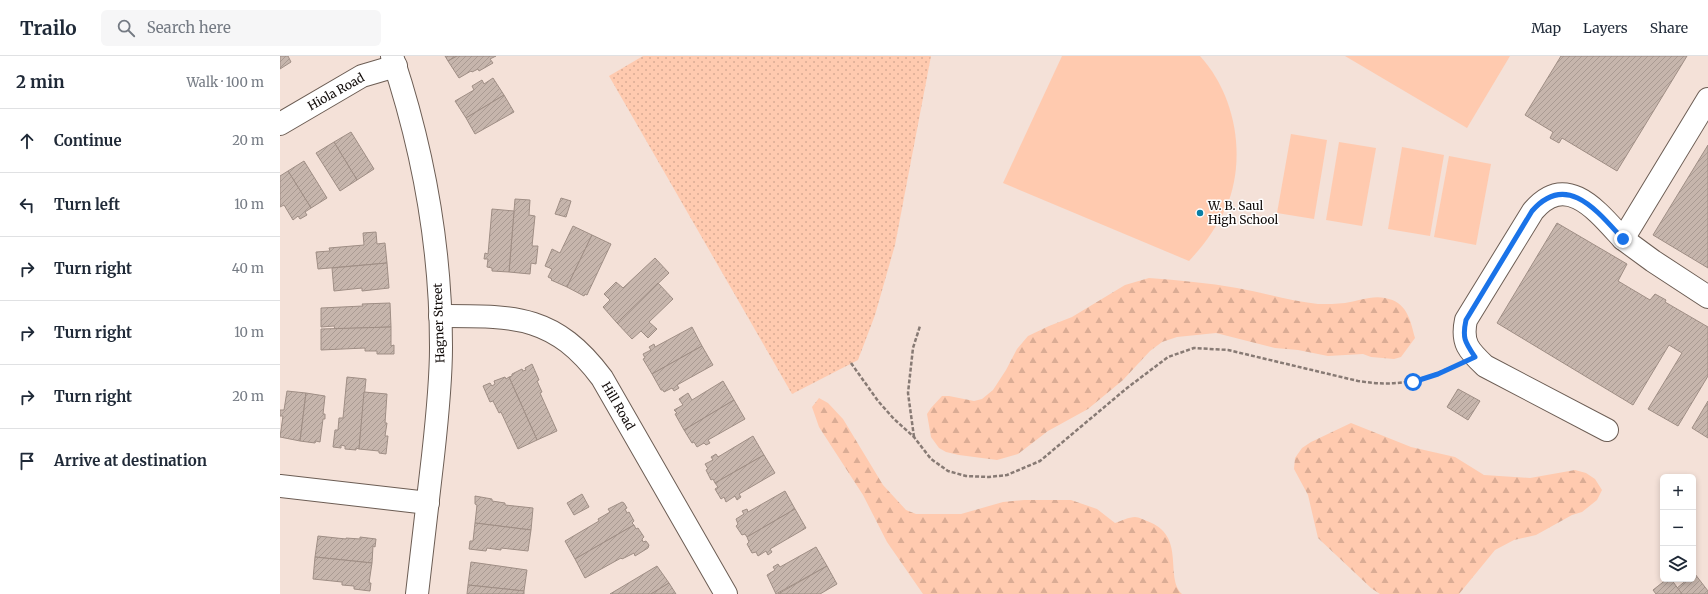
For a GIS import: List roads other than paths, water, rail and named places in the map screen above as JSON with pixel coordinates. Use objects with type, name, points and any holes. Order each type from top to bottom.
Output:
[{"type":"street","name":"Hiola Road","points":[[280,124],[362,76],[394,61]]},
{"type":"street","name":"Hagner Street","points":[[394,61],[407,106],[425,185],[432,230],[440,316],[439,380],[428,503],[417,594]]},
{"type":"street","points":[[1623,239],[1708,98]]},
{"type":"street","points":[[1607,430],[1485,366],[1475,357],[1465,343],[1464,332],[1466,320],[1532,211],[1541,201],[1552,195],[1562,194],[1576,196],[1594,208],[1623,239],[1653,261],[1708,297]]},
{"type":"street","name":"Hill Road","points":[[440,316],[499,316],[520,319],[559,335],[576,347],[602,378],[726,594]]},
{"type":"street","points":[[280,486],[428,503]]},
{"type":"place","name":"W. B. Saul High School","points":[[1200,213]]}]
